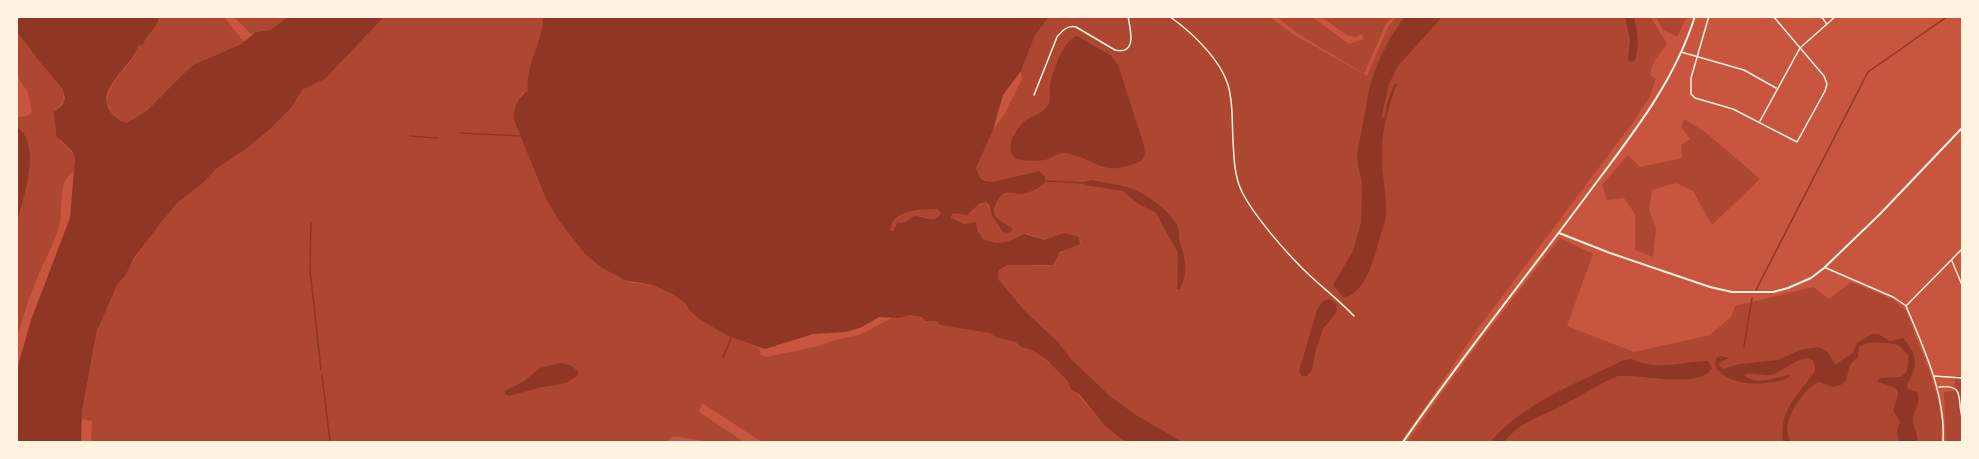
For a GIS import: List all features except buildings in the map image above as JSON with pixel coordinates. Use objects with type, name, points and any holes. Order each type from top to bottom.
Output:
[{"type":"street","points":[[1034,95],[1062,31],[1069,26],[1076,27],[1115,50],[1121,51],[1128,47],[1132,40],[1128,16]]},
{"type":"street","points":[[1169,16],[1188,30],[1213,58],[1226,82],[1230,92],[1234,166],[1243,194],[1302,268],[1335,296],[1354,316]]},
{"type":"street","points":[[1403,442],[1459,363],[1651,109],[1681,52],[1695,16]]},
{"type":"street","points":[[1709,16],[1691,78],[1691,94],[1695,98],[1733,109],[1797,142],[1827,84],[1824,76],[1773,16]]},
{"type":"street","points":[[1821,16],[1827,24]]},
{"type":"street","points":[[1760,122],[1800,48],[1836,16]]},
{"type":"street","points":[[1681,52],[1744,70],[1777,88]]},
{"type":"street","points":[[1559,233],[1710,287],[1732,292],[1773,292],[1811,278],[1824,268],[1880,214],[1962,128]]},
{"type":"street","points":[[1906,306],[1962,249]]},
{"type":"street","points":[[1952,260],[1962,285]]},
{"type":"street","points":[[1824,268],[1893,297],[1906,306],[1937,387],[1944,424],[1943,442]]},
{"type":"street","points":[[1933,376],[1962,378]]},
{"type":"street","points":[[1937,387],[1949,386],[1959,392],[1962,417]]},
{"type":"shaded area","points":[[543,16],[528,90],[521,94],[515,122],[552,209],[580,248],[594,262],[619,278],[634,283],[653,285],[666,291],[684,302],[699,319],[732,337],[759,348],[761,355],[766,357],[859,335],[894,317],[908,315],[936,321],[940,325],[991,333],[998,338],[1032,350],[1053,366],[1105,426],[1125,442],[762,442],[702,403],[699,412],[744,442],[709,442],[674,436],[668,442],[91,442],[92,421],[81,419],[98,329],[118,283],[153,232],[178,202],[203,183],[212,172],[270,129],[302,90],[325,79],[384,17]]},
{"type":"shaded area","points":[[1405,16],[1442,17],[1398,66],[1389,84],[1381,119],[1385,116],[1394,84],[1397,84],[1386,117],[1382,143],[1385,221],[1372,264],[1364,281],[1358,289],[1344,298],[1333,285],[1353,251],[1361,222],[1362,182],[1357,155],[1370,85],[1390,38]]},
{"type":"shaded area","points":[[16,17],[159,17],[143,45],[138,46],[107,95],[107,104],[111,112],[118,119],[127,123],[148,110],[195,64],[241,44],[256,32],[271,30],[287,17],[384,17],[325,79],[302,90],[291,108],[270,129],[216,169],[203,183],[178,202],[134,258],[125,276],[118,283],[97,331],[82,412],[81,442],[17,442],[17,369],[31,320],[70,218],[75,158],[72,151],[56,136],[54,112],[63,104],[65,98],[62,88],[17,32]]},
{"type":"shaded area","points":[[159,17],[224,17],[244,42],[196,64],[176,81],[144,115],[126,123],[116,117],[108,106],[108,94],[138,46],[143,45]]},
{"type":"shaded area","points":[[234,17],[287,17],[271,30],[258,31],[252,35]]},
{"type":"shaded area","points":[[543,17],[1049,17],[1035,35],[1021,71],[1003,95],[993,130],[976,168],[980,178],[985,181],[993,182],[1039,171],[1045,176],[1045,183],[1030,192],[1006,193],[999,198],[994,212],[998,218],[1011,227],[1012,230],[1009,233],[1003,232],[986,202],[979,204],[967,215],[953,213],[951,218],[964,224],[976,222],[983,239],[1000,243],[1024,234],[1045,240],[1064,233],[1079,237],[1080,244],[1060,252],[1053,265],[1007,265],[999,270],[998,279],[1024,310],[1110,396],[1136,415],[1183,442],[1125,442],[1105,426],[1048,361],[1032,350],[989,333],[940,325],[936,321],[926,321],[921,317],[910,315],[899,318],[879,317],[862,327],[846,332],[813,334],[765,349],[728,336],[699,319],[684,302],[672,294],[653,285],[624,280],[599,266],[584,253],[547,201],[514,120],[517,103],[528,90],[529,72]],"holes":[[[937,209],[941,213],[932,219],[914,216],[906,222],[897,223],[893,231],[890,230],[892,223],[902,214]]]},
{"type":"shaded area","points":[[1049,17],[1270,17],[1293,34],[1367,76],[1388,27],[1397,17],[1651,17],[1667,44],[1655,60],[1650,72],[1651,76],[1656,79],[1650,96],[1634,121],[1477,330],[1401,442],[1183,442],[1136,415],[1110,396],[1024,310],[998,279],[999,270],[1010,265],[1041,266],[1055,263],[1061,252],[1080,244],[1081,239],[1045,240],[1028,234],[1004,243],[988,241],[981,237],[976,222],[964,224],[951,219],[953,213],[971,213],[977,205],[986,202],[994,219],[1005,233],[1010,226],[996,216],[994,209],[997,200],[1006,193],[1029,193],[1045,183],[1045,176],[1039,171],[989,182],[980,178],[976,168],[993,130],[1005,113],[1022,79],[1021,71],[1035,35]]},
{"type":"shaded area","points":[[1277,17],[1312,17],[1349,44],[1364,39],[1361,34],[1356,37],[1347,35],[1321,17],[1393,17],[1386,24],[1364,74],[1297,33]]},
{"type":"shaded area","points":[[1625,17],[1634,17],[1637,33],[1637,55],[1631,62],[1628,60],[1630,40]]},
{"type":"shaded area","points":[[1656,17],[1687,17],[1677,37],[1663,30]]},
{"type":"shaded area","points":[[17,32],[62,88],[64,101],[55,110],[55,132],[61,142],[74,154],[75,171],[65,180],[58,229],[33,289],[17,336],[17,221],[27,186],[23,131],[17,127],[17,117],[27,116],[32,112],[28,92],[17,76]]},
{"type":"shaded area","points":[[1077,36],[1110,55],[1118,65],[1144,145],[1145,154],[1141,161],[1128,166],[1109,168],[1066,153],[1034,161],[1016,159],[1011,153],[1011,143],[1018,128],[1048,105],[1051,81],[1056,66],[1067,43]]},
{"type":"shaded area","points":[[1684,119],[1705,132],[1760,179],[1712,225],[1693,191],[1676,183],[1652,190],[1649,210],[1656,228],[1653,257],[1635,250],[1635,214],[1624,198],[1607,200],[1602,185],[1628,155],[1640,167],[1682,158],[1681,145],[1690,139],[1681,127]]},
{"type":"shaded area","points":[[17,127],[29,145],[30,158],[27,186],[17,221]]},
{"type":"shaded area","points":[[1092,180],[1136,190],[1156,203],[1174,220],[1178,227],[1179,241],[1185,260],[1184,278],[1180,289],[1177,289],[1178,253],[1156,213],[1137,203],[1123,191],[1084,185],[1086,181]]},
{"type":"shaded area","points":[[937,209],[941,213],[936,218],[917,216],[896,224],[893,231],[889,229],[897,218],[909,212]]},
{"type":"shaded area","points":[[1560,238],[1593,254],[1567,326],[1634,352],[1710,335],[1731,317],[1735,306],[1813,287],[1829,299],[1851,282],[1894,300],[1906,311],[1930,373],[1942,422],[1941,442],[1407,442],[1471,353]]},
{"type":"shaded area","points":[[1330,299],[1336,304],[1337,312],[1323,329],[1312,370],[1307,376],[1302,376],[1299,371],[1317,310],[1323,301]]},
{"type":"shaded area","points":[[1872,334],[1878,334],[1890,341],[1903,338],[1912,350],[1915,366],[1907,385],[1908,389],[1917,392],[1918,397],[1913,415],[1917,442],[1899,442],[1897,431],[1900,422],[1893,410],[1898,391],[1896,388],[1877,381],[1880,378],[1901,377],[1907,371],[1909,356],[1898,345],[1867,343],[1859,347],[1858,357],[1851,364],[1843,384],[1833,387],[1819,382],[1808,389],[1790,416],[1787,433],[1791,442],[1783,442],[1784,420],[1791,404],[1815,371],[1814,362],[1804,359],[1771,375],[1744,375],[1749,379],[1760,381],[1790,375],[1788,378],[1770,383],[1748,383],[1728,378],[1715,365],[1716,358],[1721,356],[1729,358],[1719,363],[1719,366],[1724,369],[1739,364],[1778,360],[1800,350],[1818,347],[1828,352],[1836,364],[1853,353],[1857,343]]},
{"type":"shaded area","points":[[1632,359],[1651,365],[1708,361],[1712,368],[1706,375],[1695,378],[1618,376],[1524,424],[1504,442],[1490,442],[1518,416],[1552,395],[1624,360]]},
{"type":"shaded area","points":[[560,363],[570,365],[578,371],[578,375],[561,384],[509,396],[505,394],[505,391],[524,381],[540,368]]},
{"type":"shaded area","points":[[1956,376],[1962,376],[1962,442],[1946,442],[1944,392],[1954,391]]},
{"type":"waterway","points":[[1756,290],[1868,72],[1948,16]]},
{"type":"waterway","points":[[460,133],[521,136]]},
{"type":"waterway","points":[[410,136],[438,138]]},
{"type":"waterway","points":[[1046,181],[1085,183]]},
{"type":"waterway","points":[[311,223],[310,269],[321,370]]},
{"type":"waterway","points":[[1744,347],[1752,298]]},
{"type":"waterway","points":[[723,358],[731,338]]},
{"type":"waterway","points":[[322,375],[330,442]]}]
